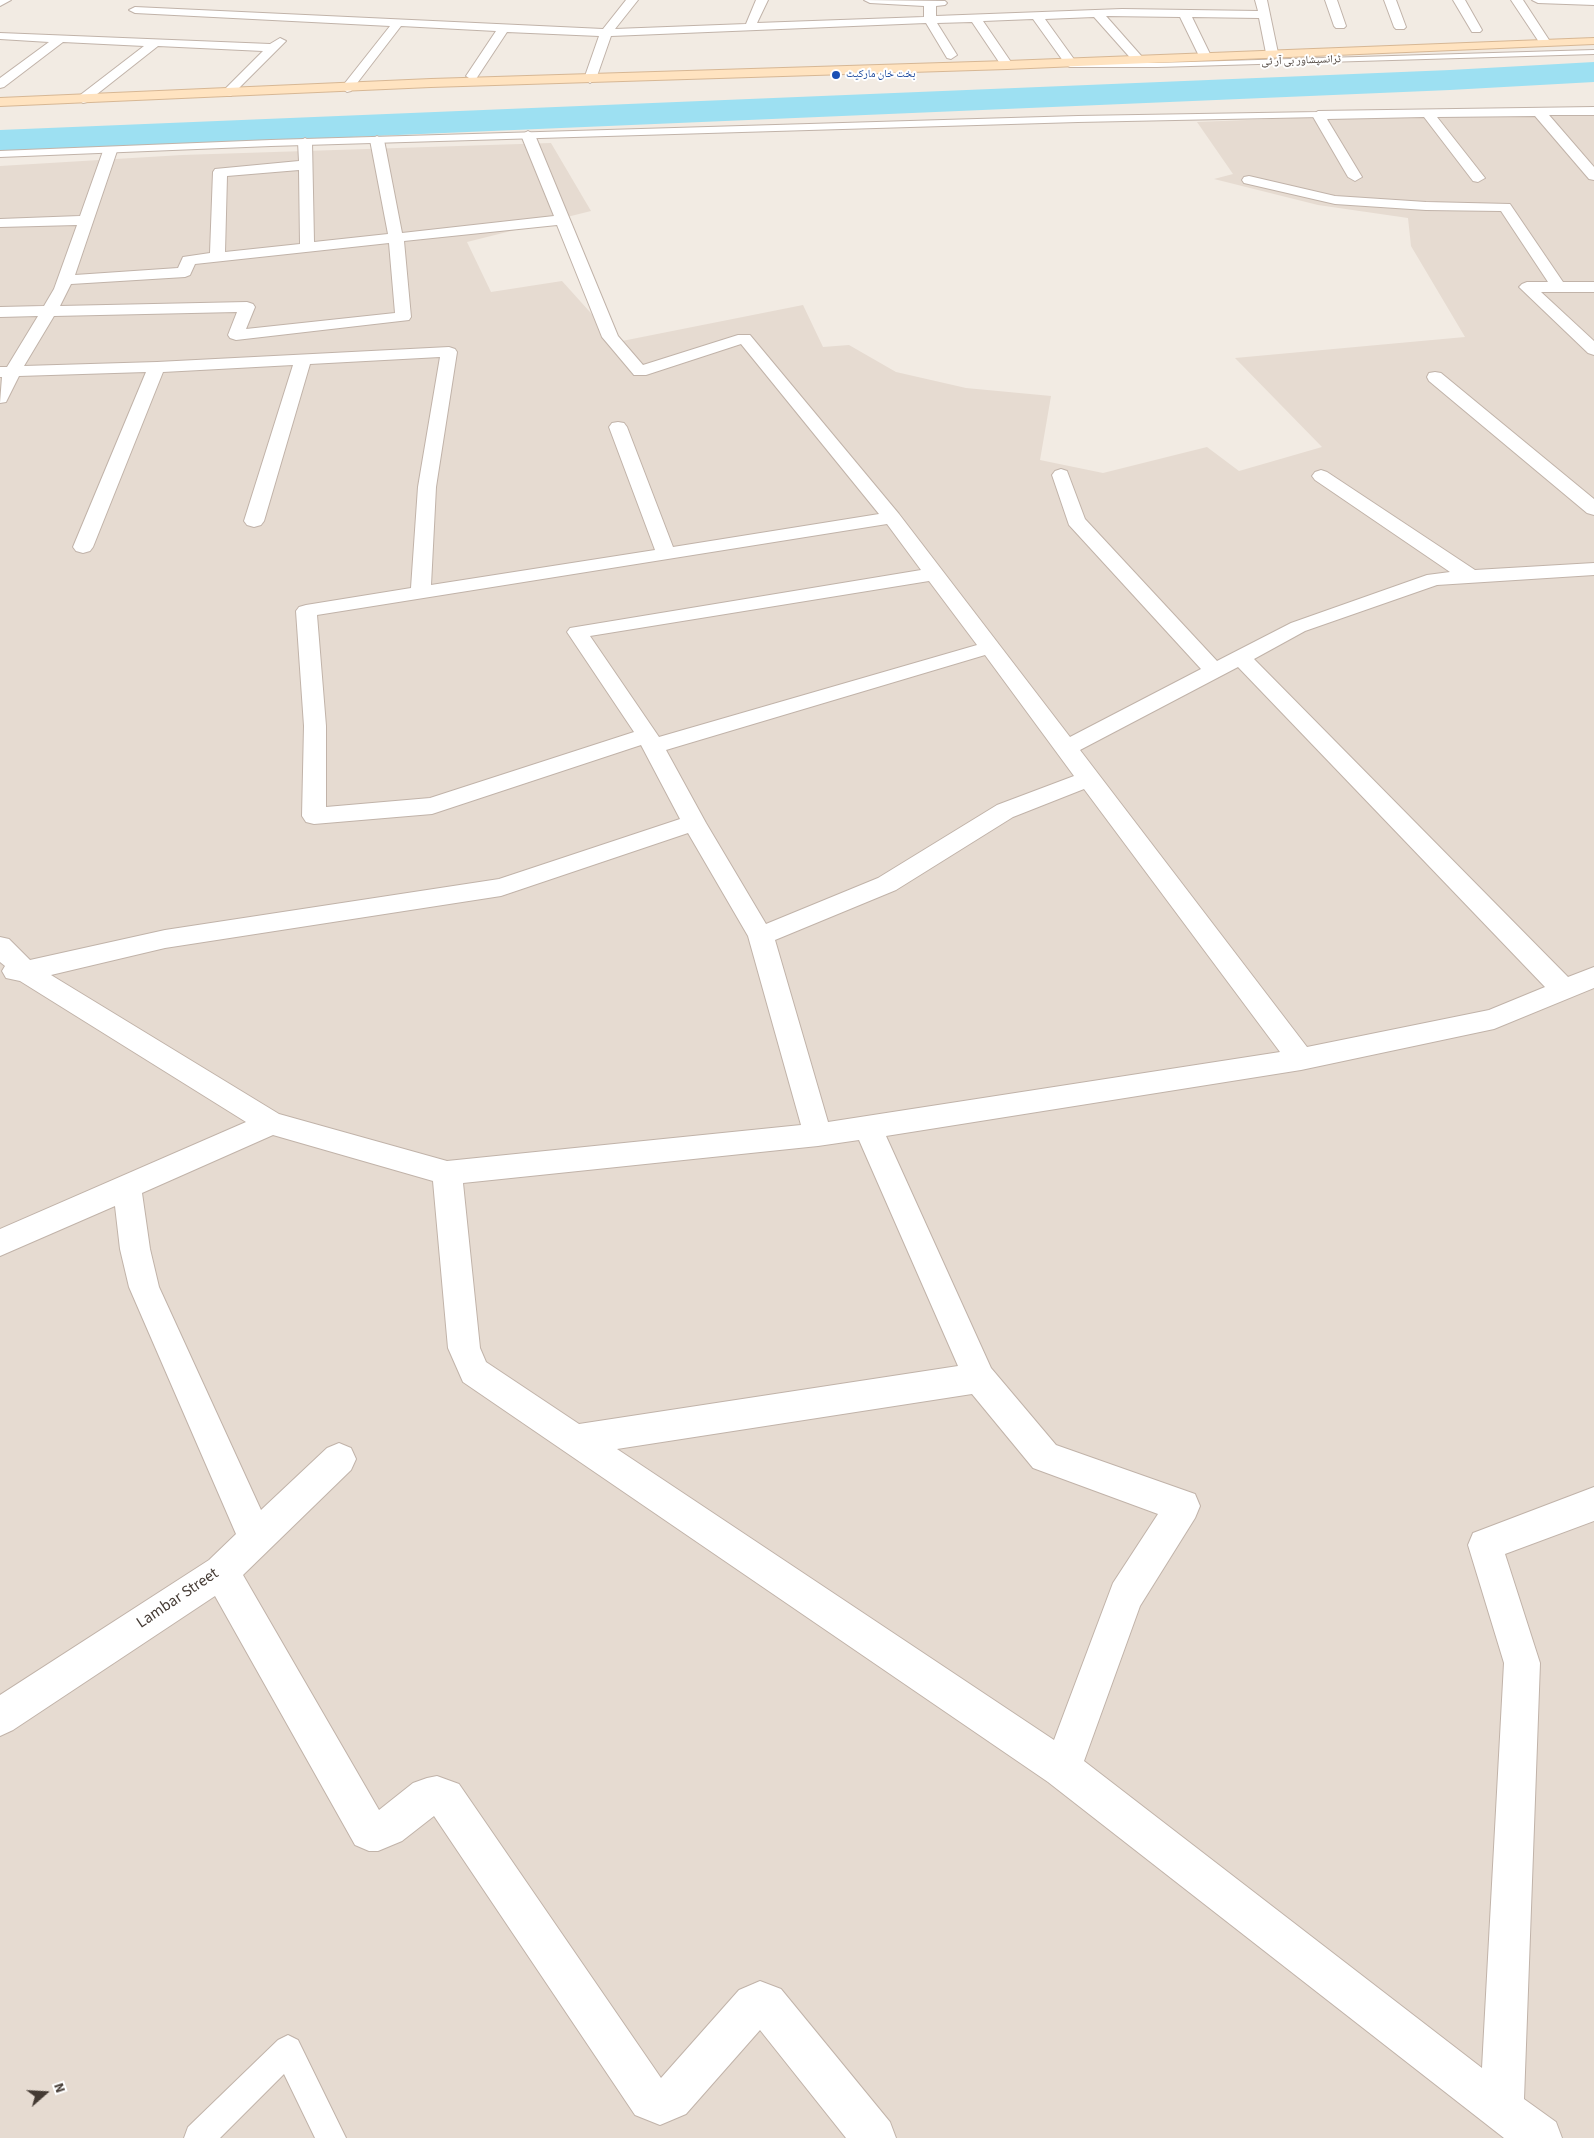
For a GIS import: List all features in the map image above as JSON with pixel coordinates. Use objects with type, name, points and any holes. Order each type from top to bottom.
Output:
[{"type":"street","points":[[0,3],[5,0]]},
{"type":"street","points":[[148,0],[131,12],[606,33],[1122,12]]},
{"type":"street","points":[[590,79],[606,33],[632,0]]},
{"type":"street","points":[[750,27],[762,0]]},
{"type":"street","points":[[870,0],[930,1],[949,4]]},
{"type":"street","points":[[1261,0],[1272,53]]},
{"type":"street","points":[[1331,0],[1340,26]]},
{"type":"street","points":[[1390,0],[1400,27]]},
{"type":"street","points":[[1459,0],[1476,30]]},
{"type":"street","points":[[1517,0],[1545,43]]},
{"type":"street","points":[[1538,0],[1594,2]]},
{"type":"street","points":[[930,1],[930,20],[951,55]]},
{"type":"street","points":[[987,6],[1122,12],[1265,15]]},
{"type":"street","points":[[348,21],[359,10]]},
{"type":"street","points":[[1098,13],[1138,59]]},
{"type":"street","points":[[1184,13],[1205,56]]},
{"type":"street","points":[[1037,16],[1070,62]]},
{"type":"street","points":[[975,18],[1007,65]]},
{"type":"street","points":[[226,93],[303,19]]},
{"type":"street","points":[[347,88],[398,23]]},
{"type":"street","points":[[472,76],[504,28]]},
{"type":"street","points":[[95,40],[108,30]]},
{"type":"street","points":[[0,36],[273,48]]},
{"type":"street","points":[[0,48],[17,37]]},
{"type":"street","points":[[0,84],[60,39]]},
{"type":"street","points":[[0,102],[1007,65],[1594,41]]},
{"type":"street","points":[[83,99],[155,43]]},
{"type":"street","points":[[1318,115],[1594,111]]},
{"type":"street","points":[[1539,112],[1594,176]]},
{"type":"street","points":[[1428,114],[1478,178]]},
{"type":"street","points":[[1318,115],[1355,177]]},
{"type":"street","points":[[528,136],[610,337],[640,371],[744,338],[892,518],[1068,748],[1301,1059]]},
{"type":"street","points":[[0,312],[247,307],[236,335],[403,317],[396,239],[377,140]]},
{"type":"street","points":[[305,142],[307,248]]},
{"type":"street","points":[[0,398],[7,371],[48,311],[65,280],[84,220],[110,151]]},
{"type":"street","points":[[217,257],[220,172],[305,165]]},
{"type":"street","points":[[1249,180],[1336,200],[1426,206],[1505,207],[1557,286]]},
{"type":"street","points":[[0,223],[84,220]]},
{"type":"street","points":[[65,280],[185,272],[188,260],[561,220]]},
{"type":"street","points":[[1594,287],[1557,286],[1528,288],[1594,350]]},
{"type":"street","points":[[7,371],[157,367],[449,352],[428,487],[420,592]]},
{"type":"street","points":[[254,521],[303,360]]},
{"type":"street","points":[[83,547],[157,367]]},
{"type":"street","points":[[1435,377],[1594,509]]},
{"type":"street","points":[[618,427],[666,554]]},
{"type":"street","points":[[1061,475],[1076,522],[1215,671]]},
{"type":"street","points":[[1321,476],[1471,577]]},
{"type":"street","points":[[892,518],[306,611],[315,726],[314,816],[432,806],[650,741],[990,647]]},
{"type":"street","points":[[1068,748],[1298,627],[1434,579],[1594,569]]},
{"type":"street","points":[[818,1135],[761,936],[694,823],[650,741],[577,632],[935,574]]},
{"type":"street","points":[[1240,657],[1564,990]]},
{"type":"street","points":[[761,936],[887,884],[1006,811],[1090,778]]},
{"type":"street","points":[[13,971],[165,939],[501,887],[694,823]]},
{"type":"street","points":[[0,946],[13,971],[271,1123],[447,1173],[818,1135],[1301,1059],[1494,1018],[1594,977]]},
{"type":"street","points":[[0,1242],[127,1188],[271,1123]]},
{"type":"street","points":[[868,1127],[979,1378],[1045,1457],[1183,1506],[1126,1596],[1062,1768]]},
{"type":"street","points":[[447,1173],[464,1348],[474,1372],[1062,1768],[1540,2138]]},
{"type":"street","points":[[127,1188],[135,1249],[144,1287],[256,1539]]},
{"type":"street","points":[[575,1440],[979,1378]]},
{"type":"street","name":"Lambar Street","points":[[0,1717],[221,1572],[339,1459]]},
{"type":"street","points":[[1502,2109],[1522,1663],[1485,1545],[1594,1504]]},
{"type":"street","points":[[221,1572],[369,1831],[378,1831],[388,1827],[427,1797],[437,1794],[445,1798],[650,2100],[660,2103],[671,2099],[754,2005],[760,2002],[766,2004],[874,2138]]},
{"type":"lane","name":"ٹرانسپشاور بی آر ٹی","points":[[1007,65],[1157,66],[1594,52]]},
{"type":"lane","points":[[0,154],[305,142],[1068,119],[1318,115]]},
{"type":"lane","points":[[198,2138],[288,2050],[331,2138]]},
{"type":"shaded area","points":[[1594,106],[1594,2138],[0,2138],[0,166],[182,155],[551,143],[591,211],[467,242],[491,292],[562,281],[617,342],[803,305],[823,347],[849,345],[896,372],[966,388],[1051,396],[1040,460],[1103,473],[1207,447],[1239,471],[1322,447],[1235,358],[1465,337],[1411,246],[1408,218],[1318,205],[1214,179],[1233,174],[1197,122]]},
{"type":"waterway","points":[[0,141],[1450,80],[1594,72]]},
{"type":"place","name":"بخت خان مارکیٹ","points":[[836,75]]}]
